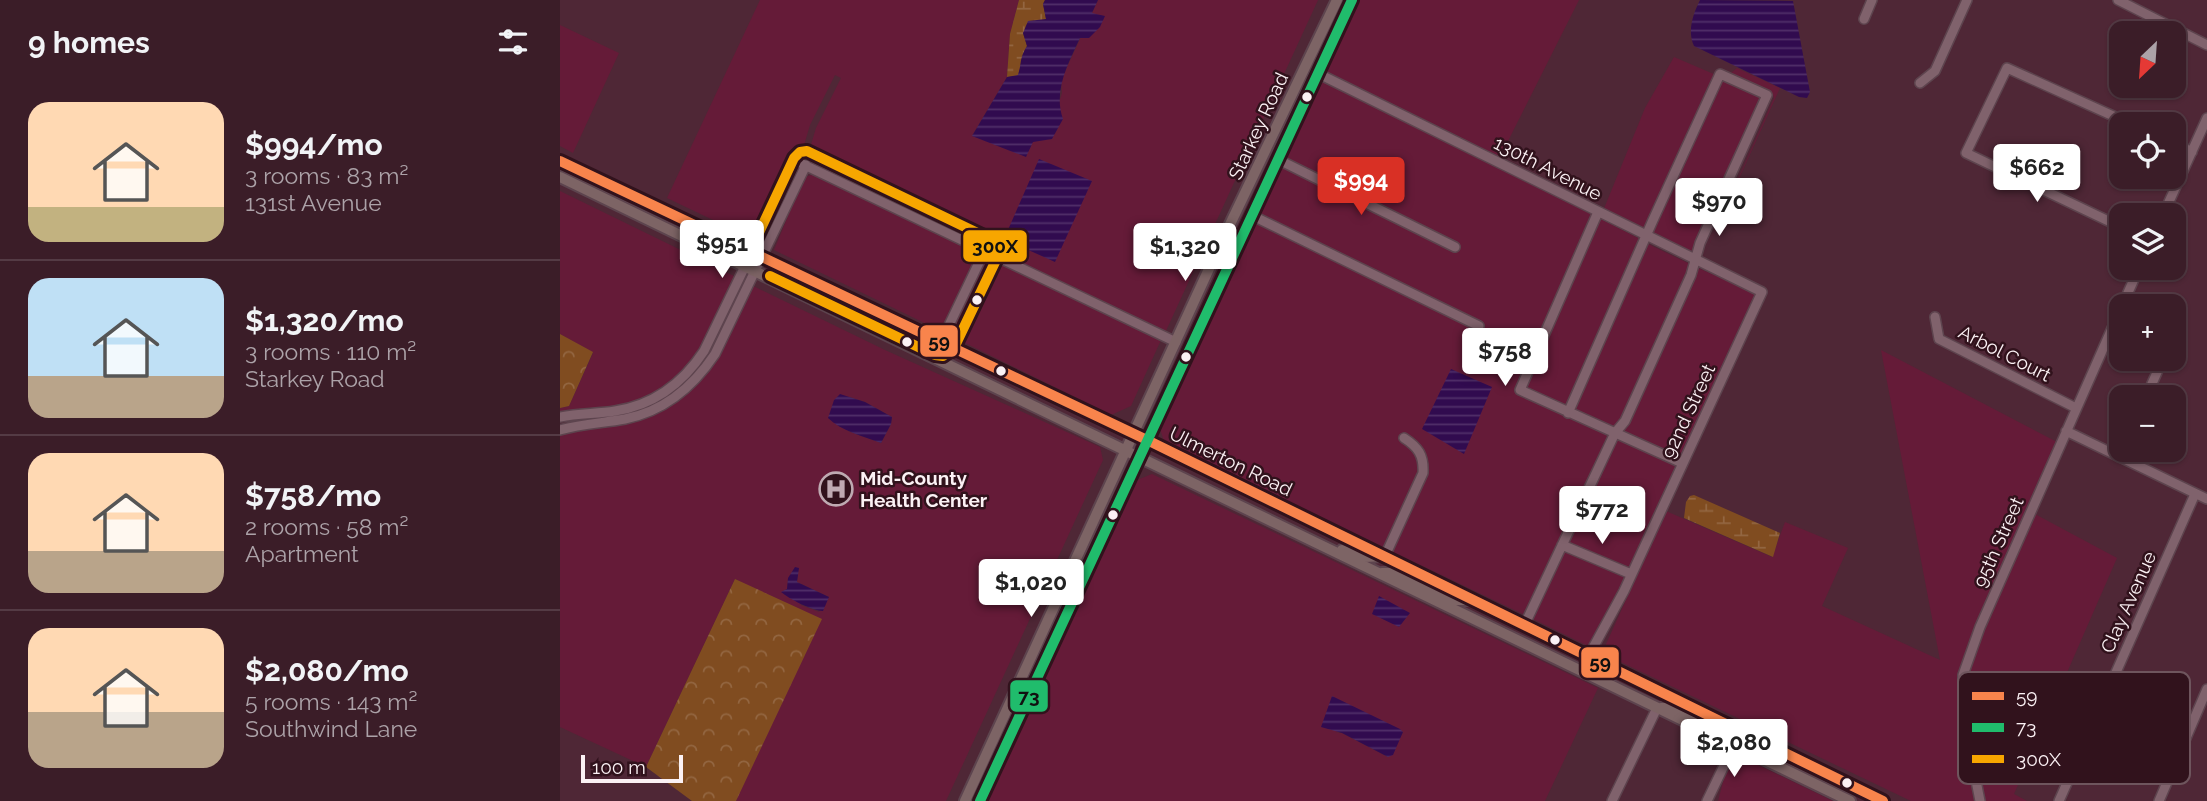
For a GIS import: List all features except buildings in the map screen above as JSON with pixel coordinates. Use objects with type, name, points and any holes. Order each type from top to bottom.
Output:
[{"type":"main road","name":"Starkey Road","points":[[965,801],[1133,433],[1336,0]]},
{"type":"main road","name":"Starkey Road","points":[[980,801],[1352,0]]},
{"type":"main road","points":[[1299,81],[1319,74],[1316,55],[1331,21],[1330,15]]},
{"type":"main road","name":"Ulmerton Road","points":[[560,161],[1133,433],[1883,801]]},
{"type":"main road","name":"Ulmerton Road","points":[[560,177],[1850,801]]},
{"type":"main road","points":[[1221,244],[1227,271]]},
{"type":"main road","points":[[1336,552],[1345,550],[1364,556],[1385,556]]},
{"type":"main road","points":[[1379,573],[1398,573],[1454,600],[1472,600]]},
{"type":"main road","points":[[1493,629],[1510,627],[1569,656],[1588,657]]},
{"type":"main road","points":[[1657,708],[1676,708],[1760,748],[1766,749],[1770,746]]},
{"type":"street","points":[[1864,19],[1872,0]]},
{"type":"street","points":[[1920,83],[1935,71],[1967,0]]},
{"type":"street","points":[[2118,0],[2207,45]]},
{"type":"street","points":[[2109,114],[2007,68],[1966,153],[2109,221]]},
{"type":"street","name":"130th Avenue","points":[[1319,74],[1452,137],[1762,292]]},
{"type":"street","points":[[1524,625],[1615,433],[1625,421],[1691,275],[1694,258],[1767,95],[1720,74],[1568,413]]},
{"type":"street","points":[[2169,203],[2207,118]]},
{"type":"street","points":[[2186,149],[2192,152]]},
{"type":"street","points":[[1279,160],[1455,247]]},
{"type":"street","points":[[560,417],[629,408],[673,387],[685,376],[704,351],[751,269],[801,163],[1176,342]]},
{"type":"street","points":[[1598,212],[1520,390],[1682,463]]},
{"type":"street","points":[[1253,216],[1479,326]]},
{"type":"street","points":[[942,342],[984,252]]},
{"type":"street","points":[[560,430],[637,416],[661,407],[695,382],[715,354],[751,269]]},
{"type":"street","name":"92nd Street","points":[[1588,657],[1625,591],[1762,292]]},
{"type":"street","name":"Arbol Court","points":[[1935,317],[1938,339],[2076,408]]},
{"type":"street","name":"95th Street","points":[[1965,672],[1980,626],[2109,334]]},
{"type":"street","points":[[2066,430],[2109,448]]},
{"type":"street","points":[[1385,556],[1423,473],[1423,458],[1419,450],[1404,438]]},
{"type":"street","points":[[2138,462],[2207,499]]},
{"type":"street","name":"Clay Avenue","points":[[2117,672],[2196,494]]},
{"type":"street","points":[[1562,545],[1631,574]]},
{"type":"street","points":[[2190,729],[2207,689]]},
{"type":"street","points":[[1612,801],[1657,708]]},
{"type":"street","points":[[1707,801],[1734,745]]},
{"type":"street","name":"Clay Avenue","points":[[2059,801],[2067,784]]},
{"type":"street","points":[[2159,801],[2166,784]]},
{"type":"shaded area","points":[[760,0],[1019,0],[1010,34],[1007,77],[972,136],[1033,142],[1058,106],[1062,93],[1061,80],[1098,0],[1318,0],[1165,333],[806,161],[816,128],[841,78],[835,75],[810,125],[799,162],[759,242],[667,198]]},
{"type":"shaded area","points":[[1045,0],[1098,0],[1092,13],[1105,16],[1100,27],[1089,38],[1080,38],[1071,58],[1061,88],[1060,109],[1063,119],[1052,139],[1033,142],[1026,157],[972,136],[1007,77],[1018,75],[1027,46],[1023,33],[1028,21],[1046,19],[1043,4]]},
{"type":"shaded area","points":[[1356,0],[1579,0],[1499,159],[1454,134],[1323,72]]},
{"type":"shaded area","points":[[1700,0],[1793,1],[1810,92],[1807,98],[1799,97],[1694,46],[1691,29]]},
{"type":"shaded area","points":[[560,25],[619,53],[573,153],[560,146]]},
{"type":"shaded area","points":[[1674,57],[1716,75],[1689,128],[1645,233],[1603,211],[1645,108]]},
{"type":"shaded area","points":[[1737,68],[1780,88],[1702,260],[1774,98],[1772,93],[1731,73]]},
{"type":"shaded area","points":[[1722,78],[1766,99],[1695,257],[1652,236],[1695,131]]},
{"type":"shaded area","points":[[1320,79],[1593,214],[1518,393],[1610,435],[1525,615],[1391,551],[1427,465],[1423,448],[1404,433],[1399,439],[1411,447],[1419,459],[1419,472],[1385,548],[1164,441],[1159,426],[1255,221],[1480,330],[1483,324],[1258,214],[1280,166],[1456,252],[1460,246],[1283,158]]},
{"type":"shaded area","points":[[1039,159],[1092,181],[1055,262],[1004,239]]},
{"type":"shaded area","points":[[816,174],[979,254],[943,332],[774,250],[804,177]]},
{"type":"shaded area","points":[[560,191],[736,277],[696,357],[671,384],[642,400],[614,407],[560,413],[560,408],[569,406],[593,353],[560,334]]},
{"type":"shaded area","points":[[1599,218],[1642,240],[1566,408],[1524,388]]},
{"type":"shaded area","points":[[1648,244],[1692,265],[1622,419],[1615,428],[1573,411]]},
{"type":"shaded area","points":[[985,257],[1161,340],[1131,406],[1111,415],[949,335]]},
{"type":"shaded area","points":[[1698,268],[1758,294],[1681,458],[1621,431],[1628,423]]},
{"type":"shaded area","points":[[753,286],[885,350],[1100,447],[1103,460],[946,801],[736,801],[747,774],[741,582],[735,579],[646,767],[560,727],[560,434],[638,420],[662,410],[698,384],[718,356]],"holes":[[[850,397],[892,417],[881,443],[848,431]],[[795,568],[798,573],[797,582],[829,597],[819,612],[801,605],[799,601],[782,592],[787,589],[788,579]]]},
{"type":"shaded area","points":[[1881,350],[2057,442],[1977,625],[1968,672],[1958,672],[1958,784],[1973,784],[1976,801],[1911,801],[1602,653],[1666,511],[1772,557],[1785,522],[1848,548],[1822,606],[1940,660]]},
{"type":"shaded area","points":[[1451,369],[1492,387],[1464,454],[1422,429]]},
{"type":"shaded area","points":[[840,394],[865,402],[892,417],[881,443],[846,430],[828,418],[834,400]]},
{"type":"shaded area","points":[[1617,438],[1678,465],[1630,569],[1567,543]]},
{"type":"shaded area","points":[[1152,474],[1598,688],[1545,801],[986,801],[1137,480]],"holes":[[[1335,732],[1403,732],[1388,757]]]},
{"type":"shaded area","points":[[2033,513],[2117,558],[2067,672],[1968,672],[1983,628]]},
{"type":"shaded area","points":[[1563,550],[1627,576],[1590,647],[1531,618]]},
{"type":"shaded area","points":[[795,567],[799,568],[797,582],[829,597],[823,611],[801,604],[781,592],[787,589],[788,578]]},
{"type":"shaded area","points":[[1379,596],[1410,613],[1399,627],[1372,614]]},
{"type":"shaded area","points":[[1332,696],[1400,729],[1403,732],[1393,755],[1388,757],[1342,733],[1321,727]]},
{"type":"shaded area","points":[[1733,753],[1833,801],[1718,801]]},
{"type":"shaded area","points":[[1981,784],[2018,784],[2014,794],[2027,801],[1984,801]]},
{"type":"green space","points":[[1019,0],[1045,0],[1043,4],[1046,19],[1023,33],[1027,46],[1018,76],[1007,77],[1010,34]]},
{"type":"green space","points":[[560,334],[593,352],[569,406],[560,408]]},
{"type":"green space","points":[[1694,495],[1780,533],[1773,557],[1684,518],[1686,502]]},
{"type":"green space","points":[[735,579],[822,619],[736,801],[692,801],[646,767]]},
{"type":"transit line","name":"73","points":[[980,801],[1352,0]]},
{"type":"transit line","name":"300X","points":[[756,239],[794,158],[800,152],[807,151],[990,239],[998,250],[997,258],[954,348],[943,356],[935,355],[770,276]]},
{"type":"transit line","name":"59","points":[[560,161],[1147,440],[1883,801]]},
{"type":"place","name":"Mid-County Health Center","points":[[836,489]]}]
